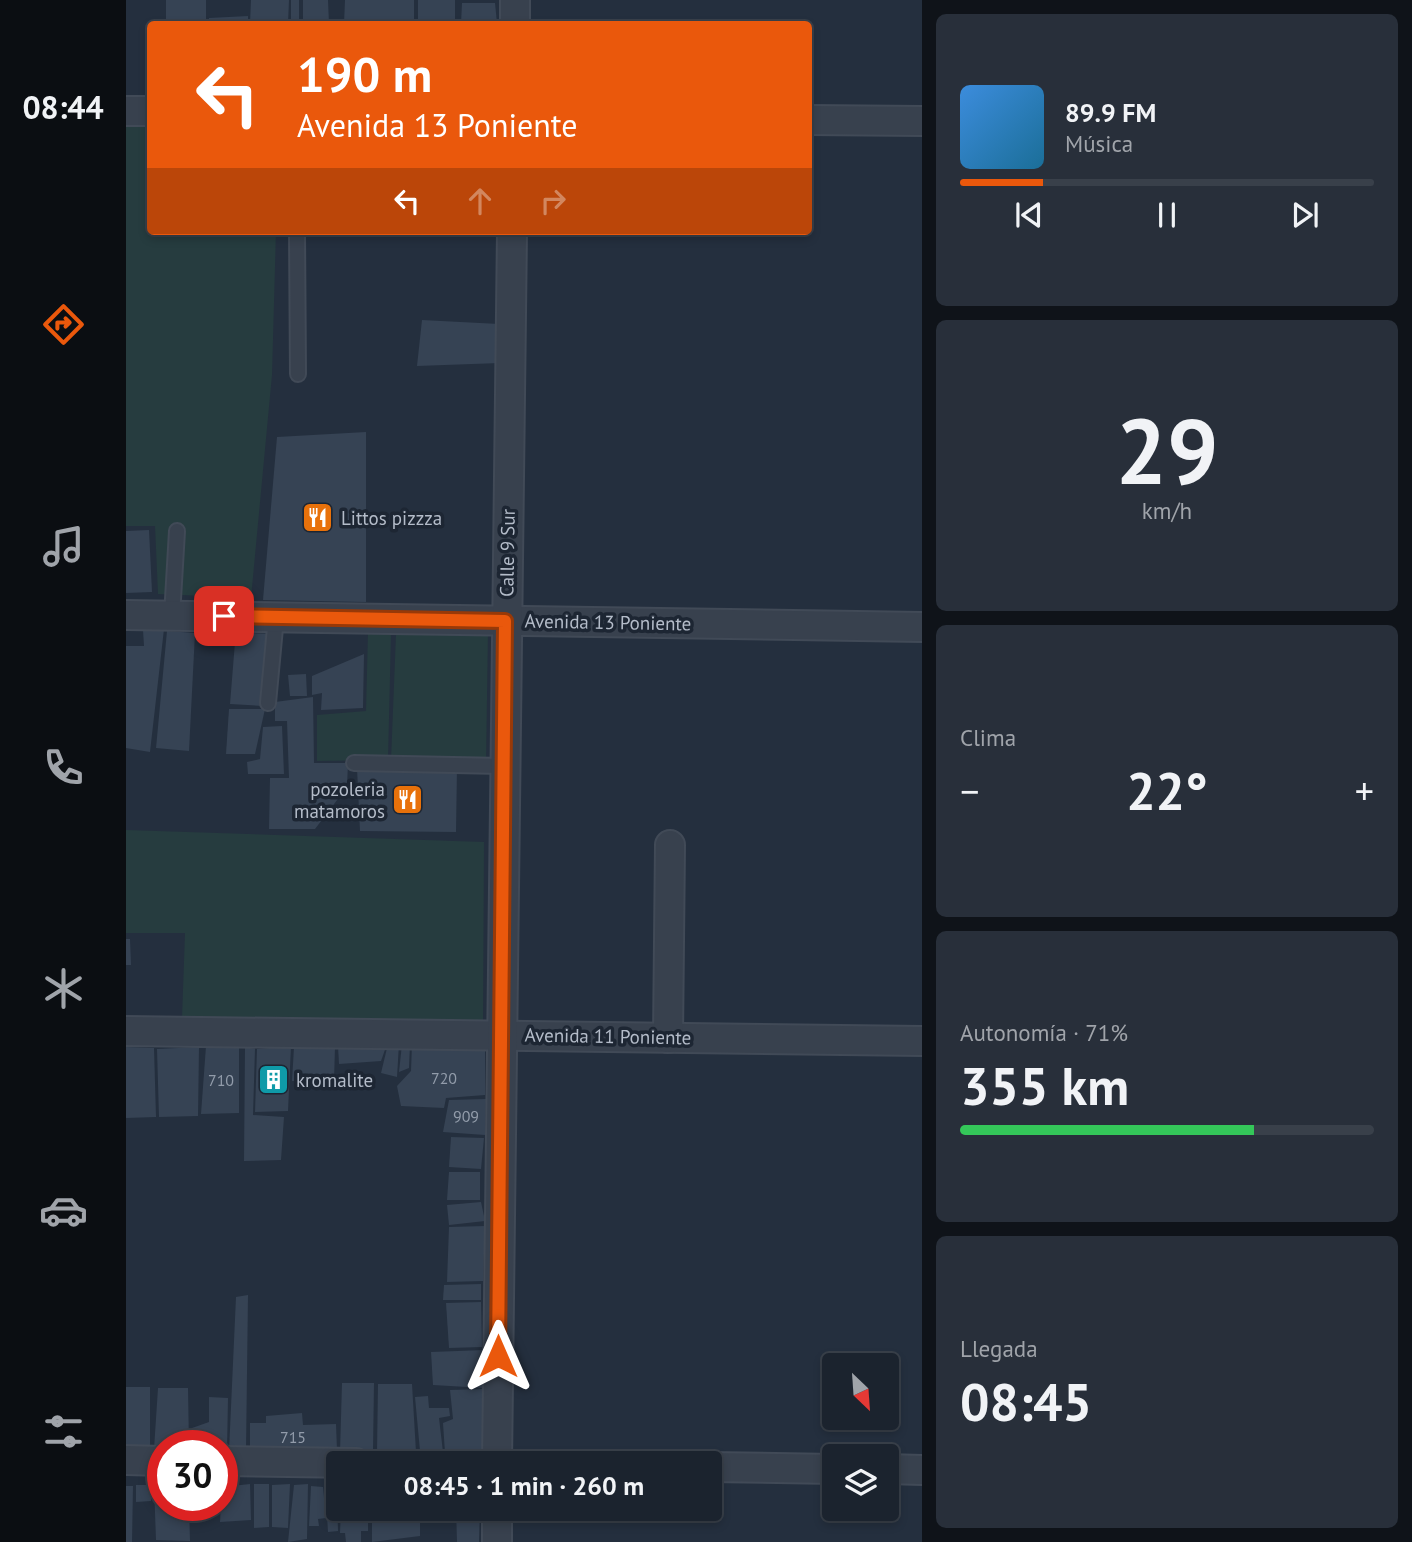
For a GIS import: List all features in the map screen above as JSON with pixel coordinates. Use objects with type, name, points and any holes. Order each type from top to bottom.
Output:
[{"type":"street","points":[[515,0],[515,21]]},
{"type":"street","points":[[126,111],[147,111]]},
{"type":"street","points":[[812,120],[922,121]]},
{"type":"street","name":"Calle 9 Sur","points":[[497,1451],[503,765],[512,235]]},
{"type":"street","name":"Avenida 13 Poniente","points":[[126,615],[922,627]]},
{"type":"street","points":[[668,1038],[670,845]]},
{"type":"street","name":"Avenida 11 Poniente","points":[[126,1031],[922,1041]]},
{"type":"street","points":[[126,1460],[147,1461]]},
{"type":"street","points":[[238,1461],[326,1463]]},
{"type":"street","points":[[722,1467],[822,1469]]},
{"type":"street","points":[[899,1469],[922,1470]]},
{"type":"street","points":[[497,1521],[497,1542]]},
{"type":"lane","points":[[297,235],[298,374]]},
{"type":"lane","points":[[172,616],[177,531]]},
{"type":"lane","points":[[268,703],[276,617]]},
{"type":"lane","points":[[354,763],[503,765]]},
{"type":"green space","points":[[126,126],[147,126],[147,235],[276,235],[272,375],[251,598],[158,594],[155,526],[126,526]]},
{"type":"green space","points":[[368,632],[391,634],[388,760],[317,761],[317,715],[366,711]]},
{"type":"green space","points":[[488,633],[486,763],[391,760],[396,634]]},
{"type":"green space","points":[[126,830],[484,842],[483,1022],[182,1018],[185,933],[126,933]]},
{"type":"building","points":[[166,0],[206,0],[206,21],[166,21]]},
{"type":"building","points":[[251,0],[289,0],[288,21],[250,21]]},
{"type":"building","points":[[291,0],[299,0],[299,21],[291,21]]},
{"type":"building","points":[[303,0],[328,0],[329,21],[303,21]]},
{"type":"building","points":[[345,0],[414,0],[414,21],[344,21]]},
{"type":"building","points":[[418,0],[455,0],[455,21],[418,21]]},
{"type":"building","points":[[462,3],[495,3],[497,21],[461,21]]},
{"type":"building","points":[[248,16],[248,21],[209,21],[209,18]]},
{"type":"building","points":[[422,320],[499,324],[500,363],[417,366]]},
{"type":"building","name":"Littos pizzza","points":[[366,432],[366,602],[263,600],[277,437]]},
{"type":"building","points":[[149,530],[152,592],[126,593],[126,531]]},
{"type":"building","points":[[164,629],[150,752],[126,748],[126,646],[144,646],[143,630]]},
{"type":"building","points":[[167,631],[195,633],[189,751],[156,748]]},
{"type":"building","points":[[250,633],[271,634],[263,706],[230,704],[235,642],[247,644]]},
{"type":"building","points":[[364,654],[363,708],[321,710],[322,693],[312,695],[312,676]]},
{"type":"building","points":[[306,674],[307,696],[290,696],[288,675]]},
{"type":"building","points":[[313,697],[314,763],[348,763],[347,787],[315,829],[269,829],[270,778],[289,778],[287,721],[275,721],[275,702]]},
{"type":"building","points":[[229,709],[265,709],[255,754],[226,754]]},
{"type":"building","points":[[282,726],[284,774],[248,774],[247,762],[260,759],[263,727]]},
{"type":"building","name":"pozoleria matamoros","points":[[457,767],[456,832],[360,831],[357,768]]},
{"type":"building","points":[[126,939],[130,939],[131,965],[126,965]]},
{"type":"building","points":[[412,1043],[485,1050],[485,1095],[446,1098],[444,1108],[401,1106],[397,1086],[411,1071]]},
{"type":"building","points":[[387,1044],[381,1061],[339,1064],[338,1046]]},
{"type":"building","points":[[388,1044],[399,1044],[397,1077],[381,1073]]},
{"type":"building","points":[[402,1044],[410,1044],[409,1068],[399,1072]]},
{"type":"building","points":[[206,1046],[239,1047],[239,1113],[201,1114]]},
{"type":"building","name":"kromalite","points":[[291,1046],[288,1111],[255,1112],[257,1049]]},
{"type":"building","points":[[126,1047],[154,1048],[156,1117],[126,1118]]},
{"type":"building","points":[[199,1047],[198,1116],[159,1117],[157,1049]]},
{"type":"building","points":[[245,1047],[255,1049],[253,1115],[284,1117],[281,1160],[244,1161]]},
{"type":"building","points":[[294,1047],[335,1047],[334,1081],[292,1081]]},
{"type":"building","points":[[486,1099],[485,1135],[443,1132],[449,1100]]},
{"type":"building","points":[[451,1137],[484,1138],[481,1169],[449,1167]]},
{"type":"building","points":[[449,1172],[480,1172],[480,1200],[447,1200]]},
{"type":"building","points":[[481,1202],[485,1221],[449,1225],[447,1205]]},
{"type":"building","points":[[485,1226],[483,1281],[447,1282],[449,1227]]},
{"type":"building","points":[[481,1284],[481,1300],[443,1300],[444,1285]]},
{"type":"building","points":[[248,1295],[246,1450],[238,1450],[238,1430],[230,1430],[236,1297]]},
{"type":"building","points":[[481,1302],[482,1347],[449,1348],[446,1303]]},
{"type":"building","points":[[484,1350],[484,1388],[433,1385],[431,1352]]},
{"type":"building","points":[[342,1383],[374,1383],[373,1451],[340,1451]]},
{"type":"building","points":[[378,1384],[412,1384],[416,1451],[377,1451]]},
{"type":"building","points":[[126,1387],[150,1387],[147,1449],[126,1449]]},
{"type":"building","points":[[158,1388],[188,1388],[189,1430],[155,1430]]},
{"type":"building","points":[[483,1389],[484,1451],[445,1451],[443,1423],[453,1419],[450,1390]]},
{"type":"building","points":[[428,1396],[429,1408],[449,1408],[450,1416],[439,1418],[443,1451],[420,1451],[415,1397]]},
{"type":"building","points":[[209,1397],[228,1398],[227,1430],[192,1430],[209,1422]]},
{"type":"building","points":[[302,1413],[303,1425],[336,1424],[337,1450],[250,1449],[250,1423],[266,1423],[266,1416]]},
{"type":"building","points":[[250,1484],[251,1520],[238,1521],[238,1485]]},
{"type":"building","points":[[254,1484],[269,1484],[269,1527],[254,1528]]},
{"type":"building","points":[[290,1484],[288,1528],[272,1527],[272,1485]]},
{"type":"building","points":[[308,1484],[307,1539],[288,1542],[294,1485]]},
{"type":"building","points":[[136,1485],[147,1485],[147,1501],[136,1502]]},
{"type":"building","points":[[126,1486],[133,1486],[132,1542],[126,1542]]},
{"type":"building","points":[[311,1486],[323,1487],[326,1518],[318,1519],[319,1526],[309,1526]]},
{"type":"building","points":[[155,1521],[189,1521],[190,1541],[156,1540]]},
{"type":"building","points":[[327,1521],[338,1521],[338,1531],[328,1532]]},
{"type":"building","points":[[340,1521],[368,1521],[368,1531],[361,1531],[361,1542],[346,1542],[345,1533],[340,1533]]},
{"type":"building","points":[[372,1521],[420,1521],[420,1536],[372,1542]]},
{"type":"building","points":[[456,1521],[480,1521],[479,1542],[457,1542]]},
{"type":"place","name":"Littos pizzza","points":[[318,518]]},
{"type":"place","name":"pozoleria matamoros","points":[[408,800]]},
{"type":"place","name":"kromalite","points":[[273,1080]]},
{"type":"route","points":[[224,616],[505,621],[498,1356]]}]
